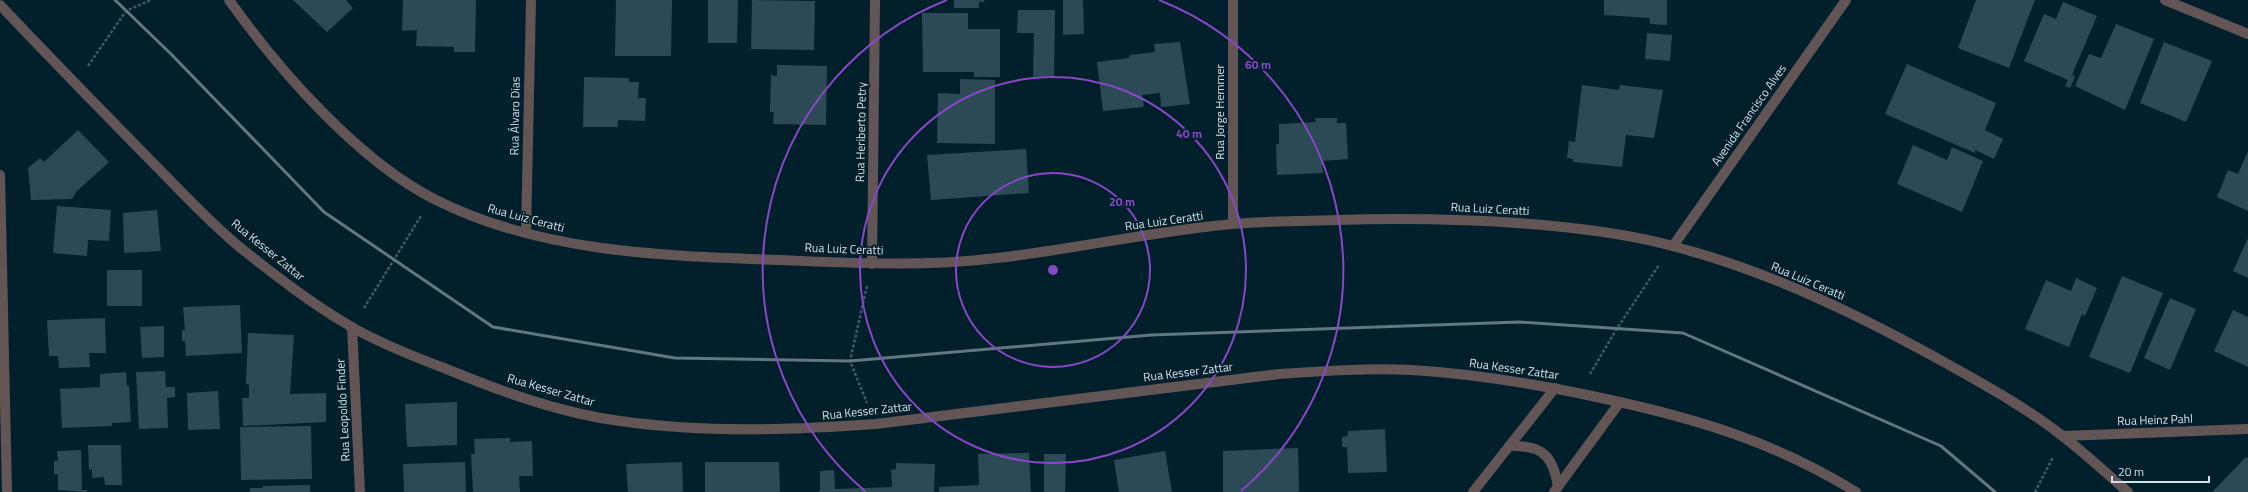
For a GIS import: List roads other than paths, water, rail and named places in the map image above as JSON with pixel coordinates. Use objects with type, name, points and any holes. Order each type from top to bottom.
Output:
[{"type":"street","name":"Rua Luiz Ceratti","points":[[229,0],[244,22],[299,86],[347,136],[391,172],[432,198],[481,220],[526,232],[571,243],[614,250],[684,257],[872,264],[941,263],[997,258],[1233,224],[1403,218],[1546,225],[1673,246],[1776,281],[1844,311],[1928,353],[2001,395],[2063,436],[2128,492]]},
{"type":"street","name":"Rua Álvaro Dias","points":[[526,232],[531,0]]},
{"type":"street","name":"Rua Heriberto Petry","points":[[872,264],[875,0]]},
{"type":"street","name":"Rua Jorge Hemmer","points":[[1233,0],[1233,224]]},
{"type":"street","name":"Avenida Francisco Alves","points":[[1673,246],[1846,0]]},
{"type":"street","points":[[2165,0],[2248,34]]},
{"type":"street","name":"Rua Kesser Zattar","points":[[0,5],[75,85],[240,247],[312,302],[352,327],[426,361],[513,394],[568,411],[619,421],[676,426],[808,429],[876,424],[1279,374],[1341,370],[1419,371],[1488,377],[1555,388],[1668,413],[1731,431],[1794,458],[1856,492]]},
{"type":"street","points":[[0,175],[7,492]]},
{"type":"street","name":"Rua Leopoldo Finder","points":[[352,327],[360,492]]},
{"type":"street","points":[[1473,492],[1555,388]]},
{"type":"street","points":[[1556,490],[1620,402]]},
{"type":"street","name":"Rua Heinz Pahl","points":[[2063,436],[2248,429]]},
{"type":"street","points":[[1509,446],[1528,445],[1544,454],[1555,469],[1556,490]]},
{"type":"railway","points":[[115,0],[171,54],[324,212],[493,327],[675,358],[850,361],[1151,335],[1519,322],[1683,333],[1941,446],[1995,492]]}]
